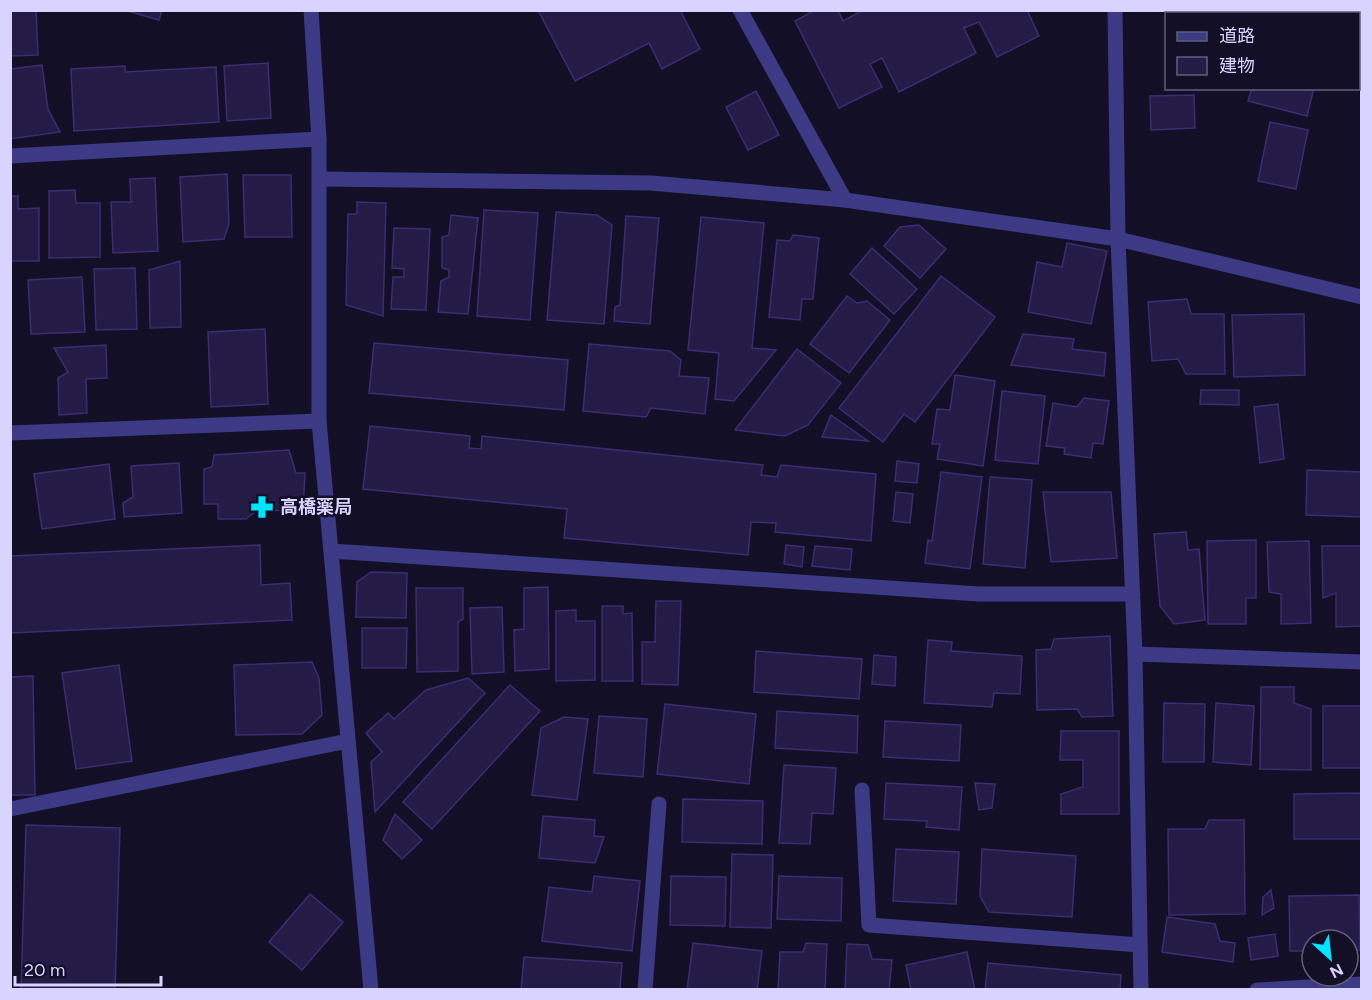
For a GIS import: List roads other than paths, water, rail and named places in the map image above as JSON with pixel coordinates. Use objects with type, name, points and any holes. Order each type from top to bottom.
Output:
[{"type":"street","points":[[740,10],[845,200]]},
{"type":"street","points":[[1115,10],[1118,238],[1135,654],[1141,990]]},
{"type":"street","points":[[312,11],[320,139],[319,421],[371,990]]},
{"type":"street","points":[[10,156],[320,139]]},
{"type":"street","points":[[320,179],[651,183],[845,200],[1118,238],[1362,297]]},
{"type":"street","points":[[10,433],[319,421]]},
{"type":"street","points":[[331,551],[979,594],[1133,594]]},
{"type":"street","points":[[1135,654],[1362,662]]},
{"type":"street","points":[[10,809],[348,741]]},
{"type":"street","points":[[862,790],[869,925],[1140,945]]},
{"type":"street","points":[[645,990],[659,804]]},
{"type":"street","points":[[1257,990],[1362,984]]},
{"type":"place","name":"高橋薬局","points":[[262,507]]}]
